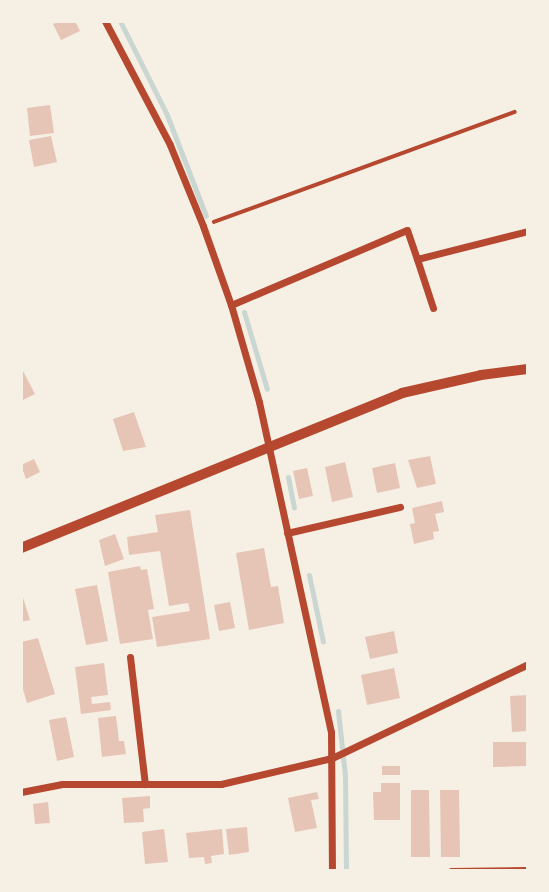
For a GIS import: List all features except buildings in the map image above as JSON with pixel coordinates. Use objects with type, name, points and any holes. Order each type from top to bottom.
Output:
[{"type":"street","points":[[105,21],[170,145],[203,226],[231,304],[259,402],[335,756],[332,871]]},
{"type":"street","points":[[231,304],[407,230],[433,308]]},
{"type":"street","points":[[417,259],[528,231]]},
{"type":"street","points":[[21,548],[402,393],[481,375],[528,369]]},
{"type":"street","points":[[287,534],[400,507]]},
{"type":"street","points":[[130,657],[145,784]]},
{"type":"street","points":[[21,792],[62,784],[221,783],[335,756],[528,664]]},
{"type":"street","points":[[451,871],[528,870]]},
{"type":"path","points":[[203,226],[514,112]]},
{"type":"waterway","points":[[120,21],[167,115],[206,216]]},
{"type":"waterway","points":[[244,312],[267,389]]},
{"type":"waterway","points":[[288,477],[294,507]]},
{"type":"waterway","points":[[309,575],[323,642]]},
{"type":"waterway","points":[[338,711],[345,775],[346,871]]}]
